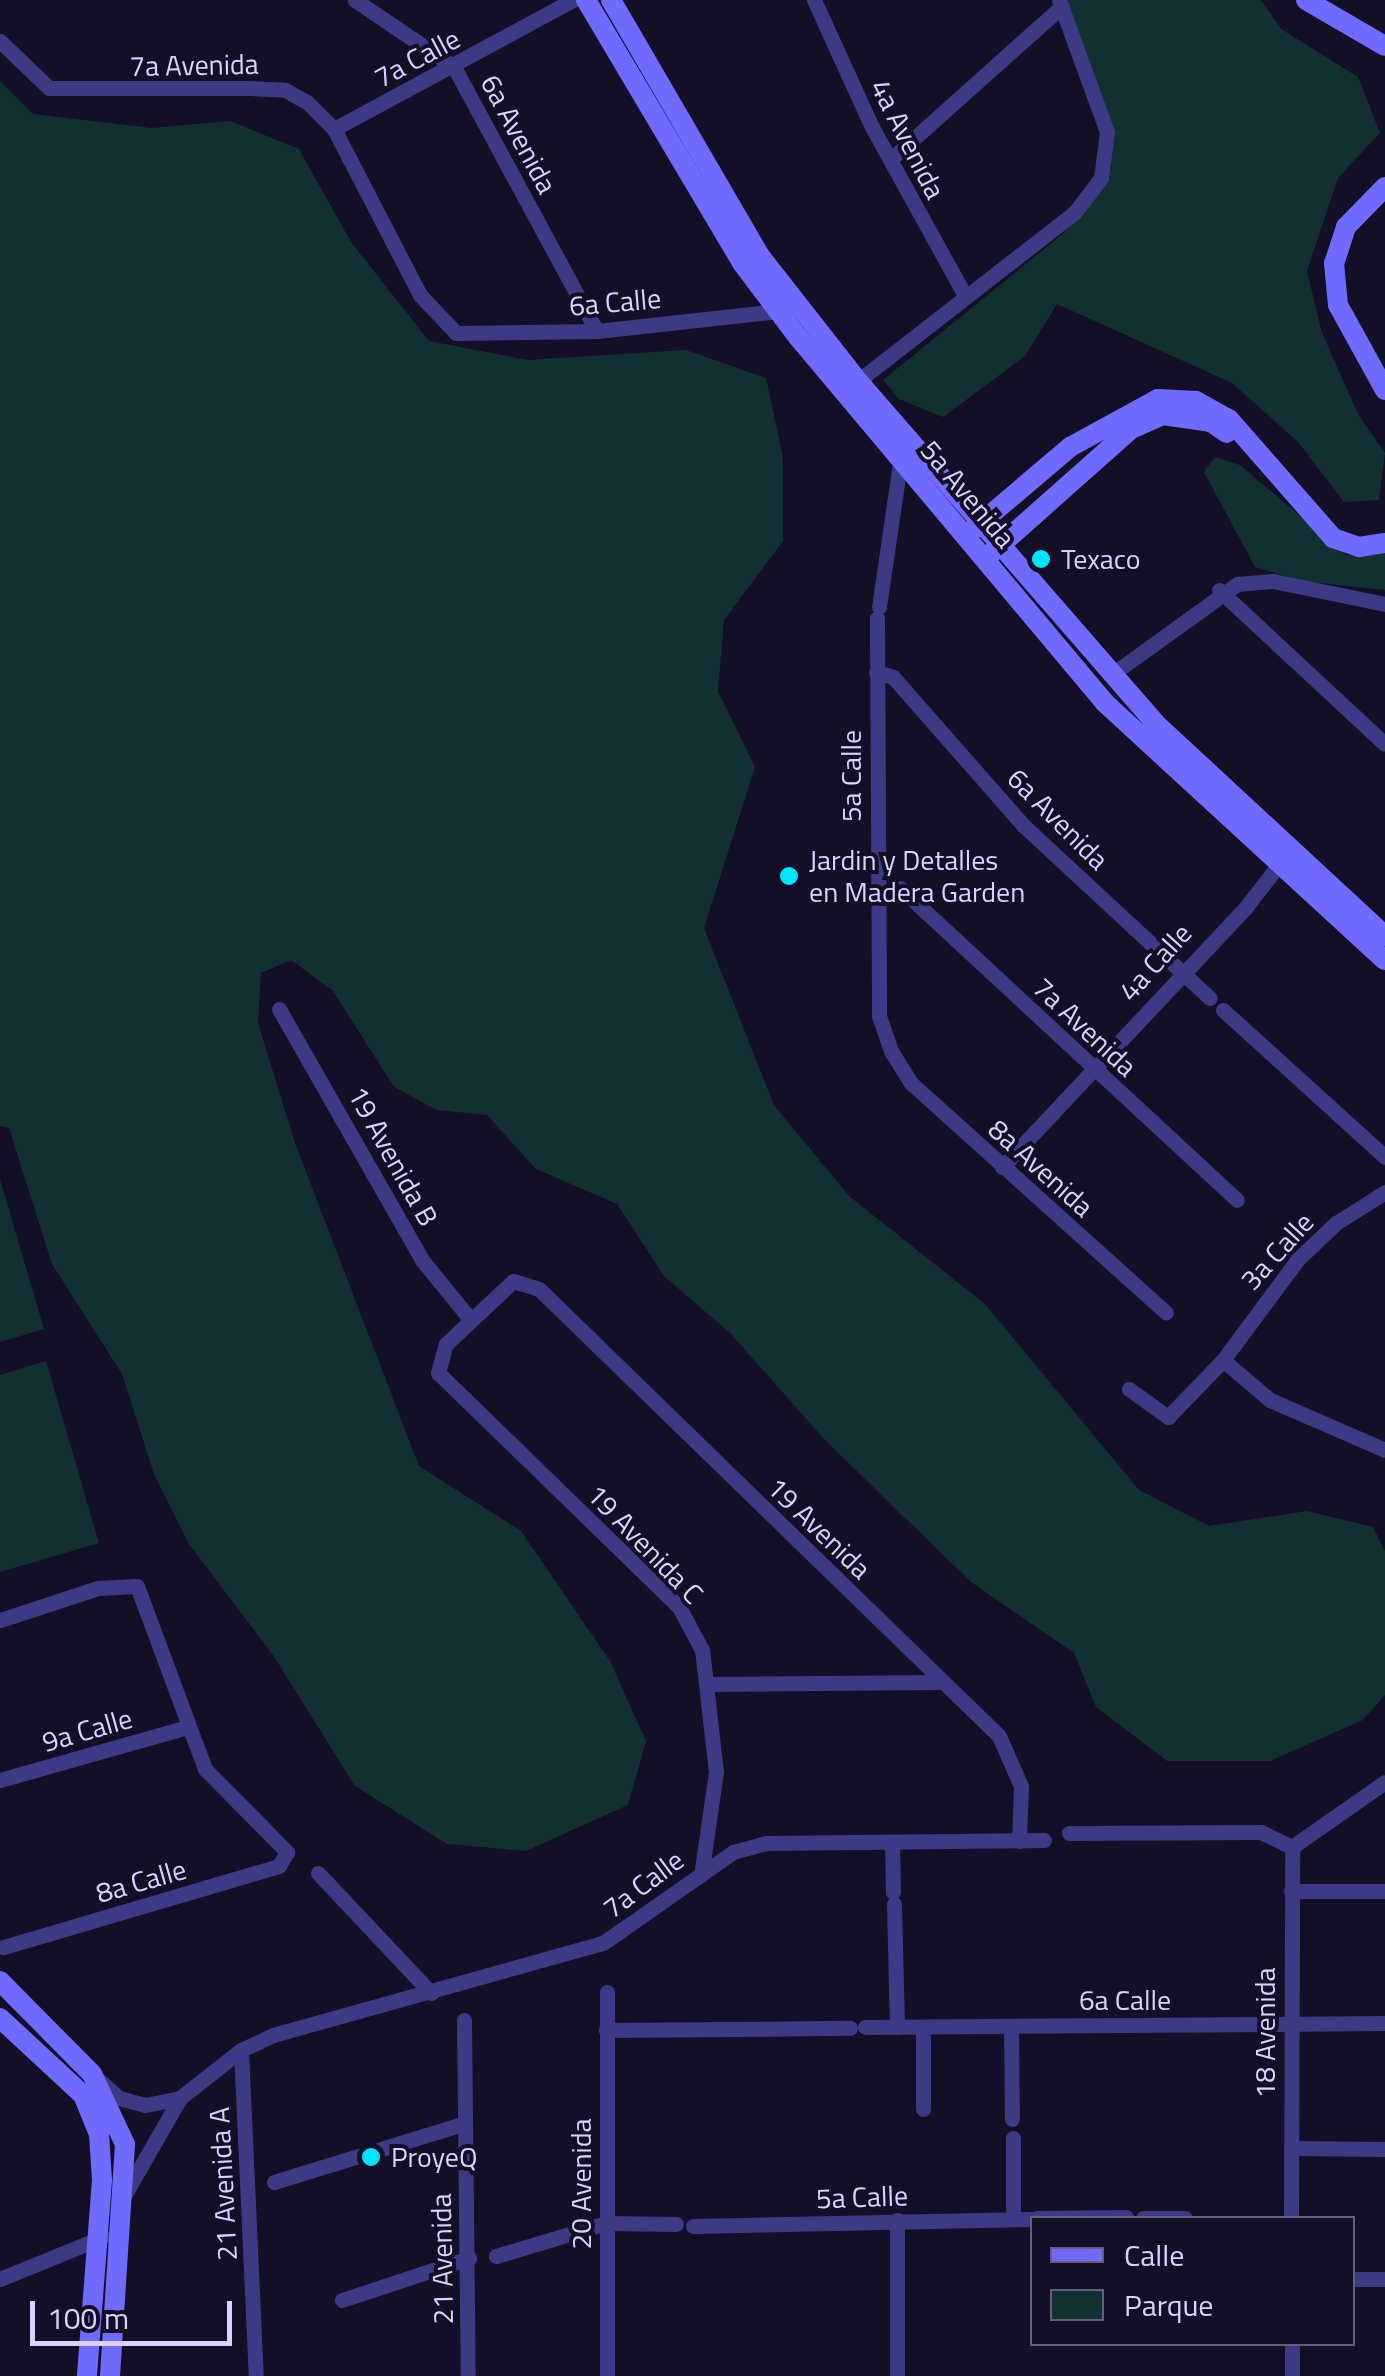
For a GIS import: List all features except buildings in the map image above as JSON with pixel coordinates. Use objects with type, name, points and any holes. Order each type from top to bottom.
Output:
[{"type":"main road","name":"5a Avenida","points":[[586,0],[743,246],[858,382],[1104,702],[1280,862],[1376,928]]},
{"type":"main road","name":"5a Avenida","points":[[611,0],[778,311],[901,457],[973,530]]},
{"type":"main road","points":[[1306,0],[1385,46]]},
{"type":"main road","points":[[1320,0],[1385,33]]},
{"type":"main road","points":[[1385,187],[1346,226],[1334,264],[1338,305],[1385,390]]},
{"type":"main road","points":[[1354,333],[1344,256],[1357,228],[1385,198]]},
{"type":"main road","points":[[973,530],[1070,448],[1158,400],[1196,402],[1229,419],[1333,538],[1359,547],[1385,543]]},
{"type":"main road","points":[[991,552],[1130,429],[1163,415],[1211,422],[1266,458]]},
{"type":"main road","name":"5a Avenida","points":[[991,552],[1111,675],[1376,928],[1385,960]]},
{"type":"main road","points":[[0,1981],[92,2074],[126,2144],[126,2194],[110,2376]]},
{"type":"main road","points":[[0,2018],[83,2095],[99,2134],[100,2238],[87,2376]]},
{"type":"street","name":"6a Avenida","points":[[355,0],[454,67],[597,330]]},
{"type":"street","name":"7a Calle","points":[[334,130],[573,0]]},
{"type":"street","name":"4a Avenida","points":[[820,2],[890,159],[966,297]]},
{"type":"street","points":[[858,382],[1075,212],[1101,178],[1106,132],[1060,3],[890,159]]},
{"type":"street","name":"7a Avenida","points":[[0,42],[50,88],[285,90],[334,130],[420,295],[456,333]]},
{"type":"street","name":"6a Calle","points":[[456,333],[597,330],[778,311]]},
{"type":"street","name":"5a Calle","points":[[891,1051],[879,1016],[876,672],[878,612],[901,457]]},
{"type":"street","points":[[1111,675],[1220,590],[1273,581],[1385,604]]},
{"type":"street","points":[[1220,590],[1385,744]]},
{"type":"street","name":"6a Avenida","points":[[876,672],[893,678],[1024,826],[1210,998]]},
{"type":"street","name":"4a Calle","points":[[1002,1167],[1223,924],[1226,912],[1255,890],[1280,862]]},
{"type":"street","name":"7a Avenida","points":[[900,888],[1237,1200]]},
{"type":"street","name":"19 Avenida B","points":[[279,1009],[422,1260],[471,1320]]},
{"type":"street","points":[[1223,1010],[1385,1157]]},
{"type":"street","name":"8a Avenida","points":[[891,1051],[912,1083],[1166,1314]]},
{"type":"street","name":"3a Calle","points":[[1128,1389],[1164,1419],[1223,1360],[1298,1258],[1336,1223],[1385,1192]]},
{"type":"street","name":"19 Avenida","points":[[471,1320],[513,1281],[524,1280],[1000,1736],[1017,1764],[1019,1840]]},
{"type":"street","name":"19 Avenida C","points":[[471,1320],[436,1362],[443,1382],[679,1607],[702,1650],[710,1684],[716,1772],[702,1869]]},
{"type":"street","points":[[1223,1360],[1285,1408],[1380,1447],[1385,1430]]},
{"type":"street","points":[[0,1620],[110,1586],[137,1586],[187,1727]]},
{"type":"street","points":[[710,1684],[940,1682]]},
{"type":"street","name":"9a Calle","points":[[0,1780],[187,1727]]},
{"type":"street","name":"8a Calle","points":[[3,1947],[280,1866],[286,1855],[283,1842],[205,1769],[187,1727]]},
{"type":"street","points":[[1069,1833],[1261,1832],[1292,1848],[1385,1782]]},
{"type":"street","name":"7a Calle","points":[[126,2194],[180,2098],[241,2050],[272,2035],[603,1944],[702,1869],[766,1843],[1044,1840]]},
{"type":"street","points":[[892,1842],[896,2026]]},
{"type":"street","name":"18 Avenida","points":[[1291,2216],[1288,2024],[1292,1848]]},
{"type":"street","points":[[318,1873],[430,1993]]},
{"type":"street","points":[[1290,1890],[1385,1891]]},
{"type":"street","name":"20 Avenida","points":[[606,1992],[607,2376]]},
{"type":"street","name":"21 Avenida","points":[[464,2020],[468,2376]]},
{"type":"street","name":"6a Calle","points":[[606,2030],[1385,2023]]},
{"type":"street","points":[[1011,2026],[1012,2119]]},
{"type":"street","points":[[923,2030],[923,2109]]},
{"type":"street","name":"21 Avenida A","points":[[241,2050],[256,2376]]},
{"type":"street","points":[[92,2074],[132,2101],[180,2098]]},
{"type":"street","points":[[274,2182],[463,2124]]},
{"type":"street","points":[[1012,2138],[1013,2219]]},
{"type":"street","points":[[1292,2148],[1385,2149]]},
{"type":"street","name":"5a Calle","points":[[693,2226],[1030,2218]]},
{"type":"street","points":[[897,2220],[897,2376]]},
{"type":"street","points":[[496,2256],[606,2223],[676,2224]]},
{"type":"street","points":[[0,2279],[100,2238],[122,2237]]},
{"type":"street","points":[[342,2300],[469,2258]]},
{"type":"street","points":[[1355,2279],[1385,2279]]},
{"type":"street","points":[[1292,2346],[1292,2376]]},
{"type":"green space","points":[[1067,0],[1261,0],[1281,29],[1358,77],[1380,133],[1338,178],[1307,271],[1322,333],[1359,416],[1385,453],[1379,500],[1344,502],[1298,442],[1232,383],[1057,304],[1025,356],[943,417],[899,399],[883,380],[1065,232],[1112,168]]},
{"type":"green space","points":[[0,81],[33,114],[152,128],[230,121],[299,149],[351,242],[429,341],[528,360],[686,350],[766,378],[783,457],[783,541],[724,620],[718,691],[755,767],[704,928],[774,1105],[849,1196],[985,1304],[1139,1490],[1209,1526],[1307,1511],[1373,1527],[1385,1551],[1385,1695],[1363,1720],[1270,1761],[1167,1761],[1096,1707],[1074,1653],[971,1582],[824,1439],[730,1333],[664,1276],[617,1204],[536,1169],[487,1115],[437,1110],[394,1087],[333,991],[291,960],[261,973],[258,1023],[295,1143],[419,1466],[521,1531],[610,1661],[646,1741],[628,1805],[526,1851],[447,1844],[355,1786],[273,1655],[189,1544],[154,1474],[122,1374],[52,1264],[9,1128],[0,1126]]},
{"type":"green space","points":[[1215,457],[1240,465],[1346,555],[1385,553],[1385,590],[1302,581],[1255,567],[1204,472]]},
{"type":"green space","points":[[0,1179],[44,1329],[0,1342]]},
{"type":"green space","points":[[46,1361],[99,1543],[0,1572],[0,1375]]},
{"type":"place","name":"Texaco","points":[[1041,559]]},
{"type":"place","name":"Jardin y Detalles en Madera Garden","points":[[789,876]]},
{"type":"place","name":"ProyeQ","points":[[371,2157]]}]
